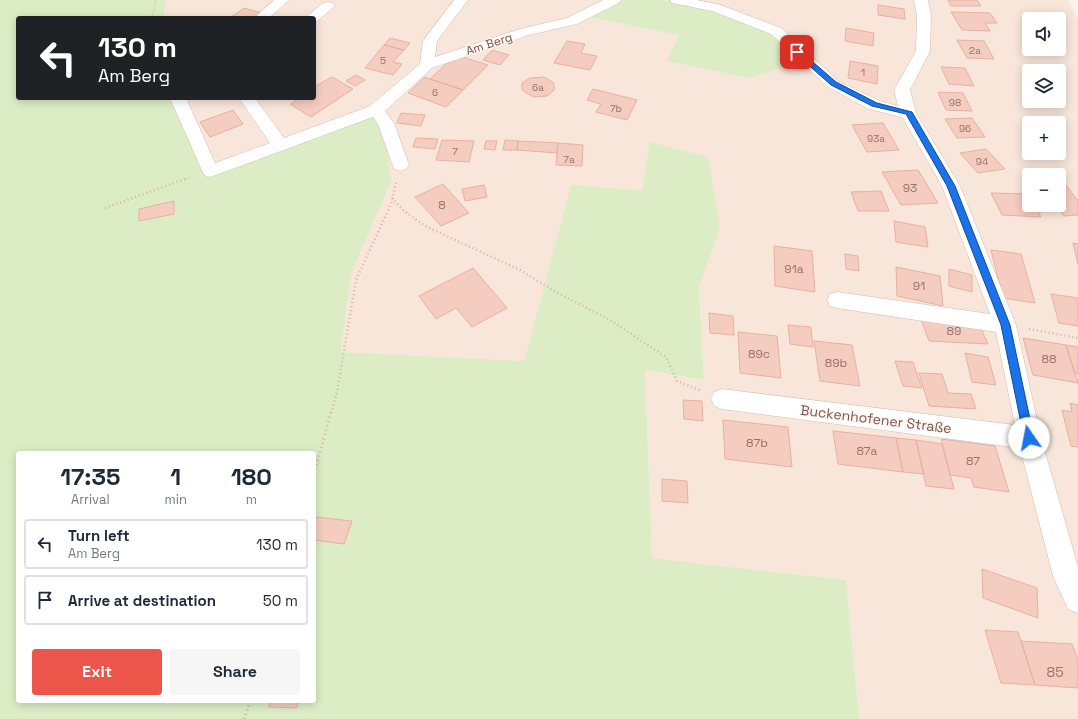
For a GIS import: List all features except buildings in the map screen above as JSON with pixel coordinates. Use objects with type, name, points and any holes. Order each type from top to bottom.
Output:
[{"type":"street","points":[[263,16],[282,0]]},
{"type":"street","points":[[427,65],[430,41],[461,0]]},
{"type":"street","name":"Am Berg","points":[[210,171],[376,110],[427,65],[525,32],[572,21],[614,0]]},
{"type":"street","points":[[676,0],[716,8],[776,31],[833,84],[875,105],[908,112]]},
{"type":"street","points":[[921,0],[924,16],[923,51],[902,90],[908,112],[951,186],[1005,325],[1029,438],[1067,576],[1078,599]]},
{"type":"street","points":[[315,16],[328,6]]},
{"type":"street","points":[[179,100],[210,171]]},
{"type":"street","points":[[248,100],[280,144]]},
{"type":"street","points":[[376,110],[386,123],[400,165]]},
{"type":"street","points":[[837,300],[1005,325]]},
{"type":"street","name":"Buckenhofener Straße","points":[[722,400],[1029,438]]},
{"type":"path","points":[[152,16],[156,0]]},
{"type":"path","points":[[316,467],[337,392],[356,280],[392,198],[400,165]]},
{"type":"path","points":[[105,208],[210,171]]},
{"type":"path","points":[[392,198],[404,211],[425,226],[520,270],[556,292],[610,320],[666,357],[677,381],[722,400]]},
{"type":"path","points":[[1005,325],[1078,338]]},
{"type":"path","points":[[244,719],[249,703]]},
{"type":"shaded area","points":[[165,0],[618,0],[679,35],[667,61],[715,10],[663,0],[1068,0],[1078,18],[1078,719],[859,719],[846,580],[652,558],[645,370],[704,380],[699,288],[720,228],[642,190],[571,185],[524,361],[341,352],[351,274],[391,182],[211,166],[169,100],[316,100],[316,16],[164,16]]},
{"type":"green space","points":[[0,0],[165,0],[164,16],[16,16],[16,100],[169,100],[211,165],[370,115],[385,127],[391,182],[351,274],[341,352],[524,361],[571,185],[642,190],[650,142],[708,157],[720,228],[699,288],[704,380],[645,370],[652,558],[846,580],[859,719],[0,719]]},
{"type":"green space","points":[[618,0],[663,0],[715,10],[772,35],[800,62],[750,78],[667,61],[679,35],[590,17]]},
{"type":"route","points":[[797,52],[833,84],[875,105],[908,112],[951,186],[1005,325],[1029,438]]}]
